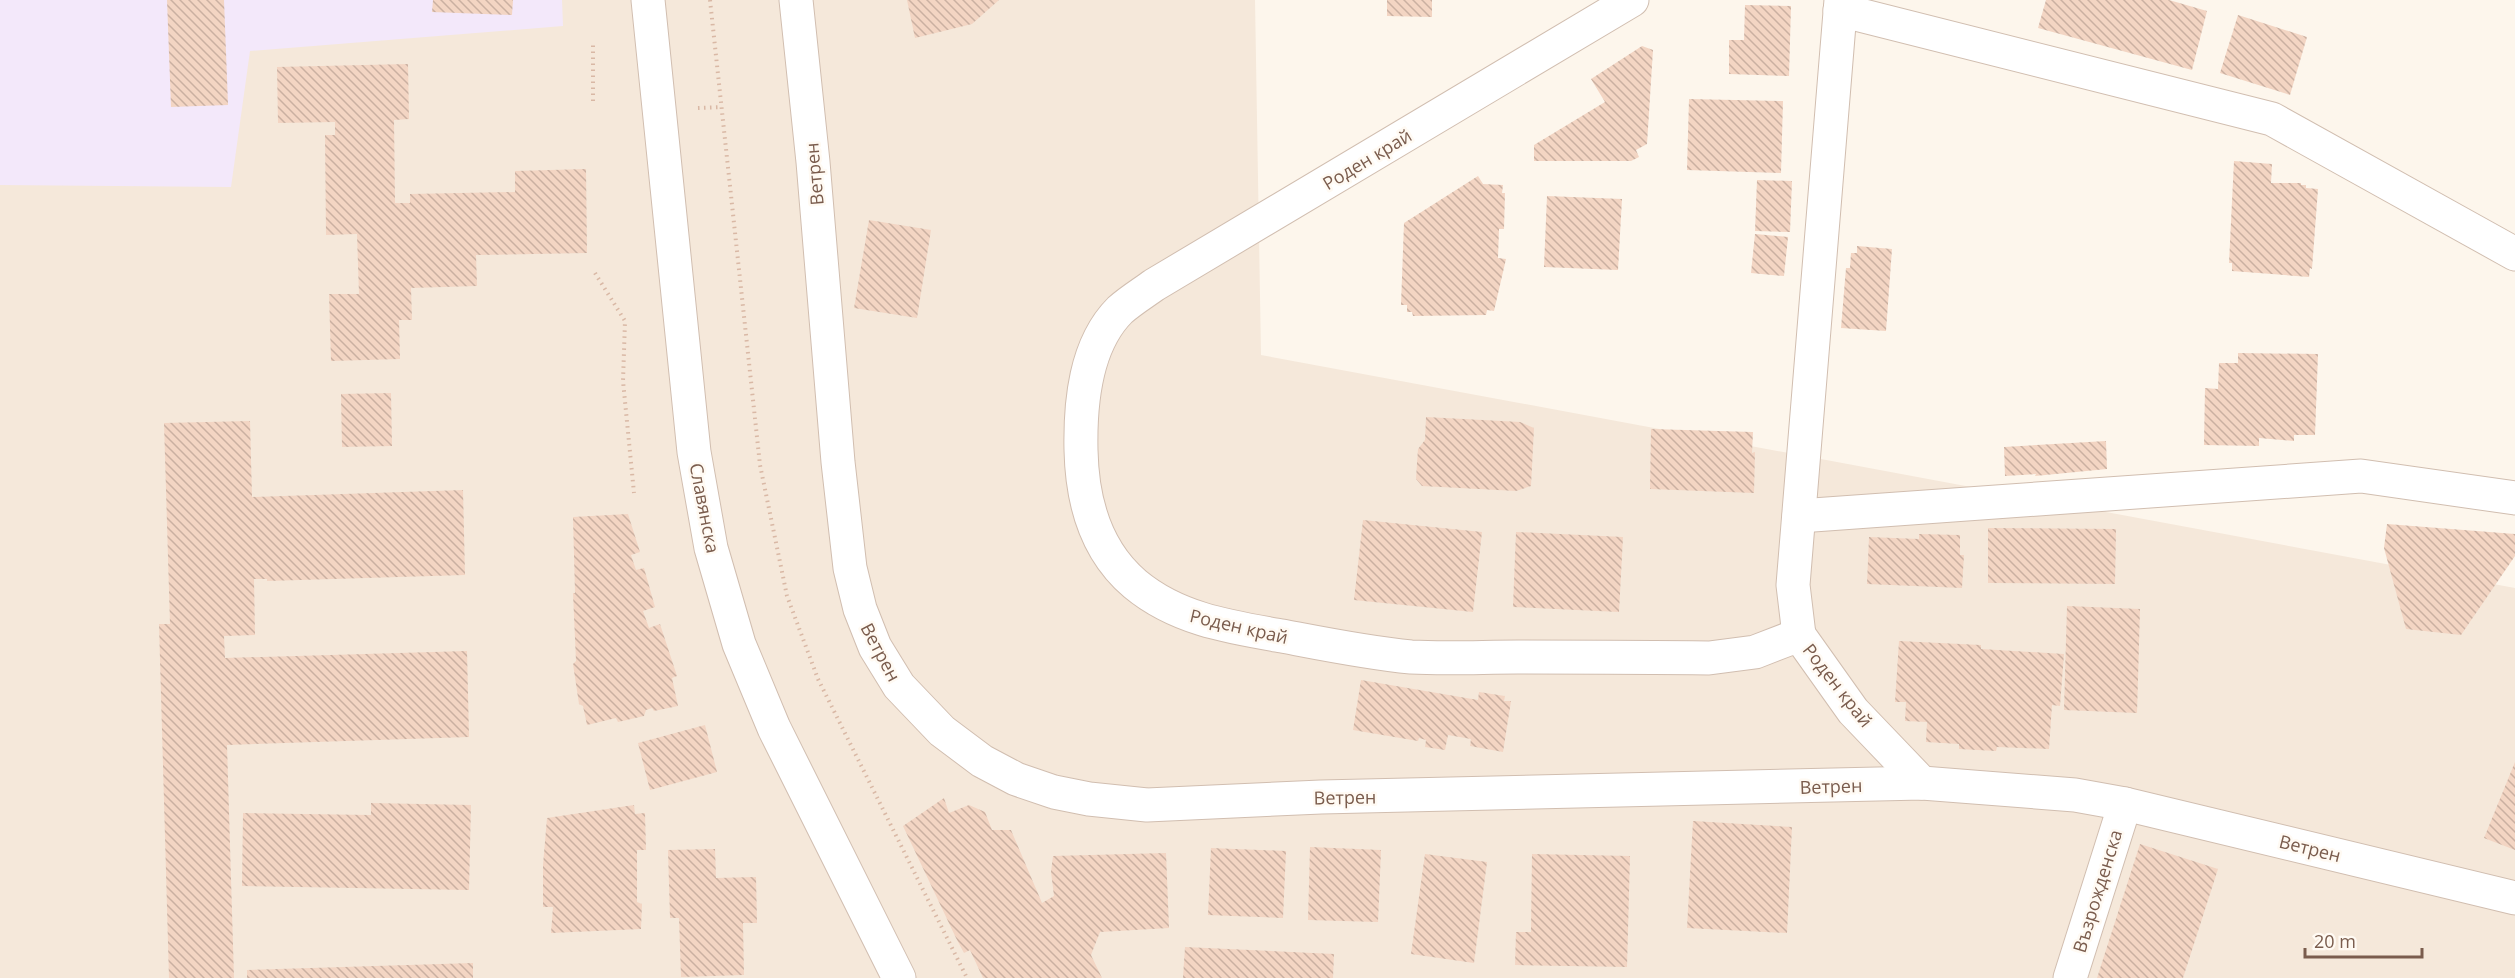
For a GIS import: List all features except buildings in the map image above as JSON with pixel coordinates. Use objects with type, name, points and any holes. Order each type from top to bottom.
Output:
[{"type":"street","name":"Славянска","points":[[648,0],[694,453],[711,548],[739,645],[774,728],[899,978]]},
{"type":"street","name":"Ветрен","points":[[795,0],[813,162],[838,462],[850,568],[855,589],[875,648],[899,686],[942,730],[982,762],[1054,792],[1089,799],[1147,805],[1322,797],[1922,783],[2075,795],[2125,804],[2515,898]]},
{"type":"street","name":"Роден край","points":[[1632,0],[1154,285],[1120,310],[1104,332],[1087,374],[1082,405],[1080,440],[1082,480],[1092,523],[1103,546],[1133,583],[1179,612],[1211,623],[1412,657],[1709,658],[1755,652],[1799,635],[1853,711],[1922,783]]},
{"type":"street","points":[[1799,635],[1792,585],[1840,5],[2272,119],[2515,255]]},
{"type":"street","points":[[1798,516],[2361,476],[2515,498]]},
{"type":"street","name":"Възрожденска","points":[[2070,978],[2125,804]]},
{"type":"path","points":[[710,0],[760,465],[787,596],[818,679],[967,978]]},
{"type":"path","points":[[593,44],[593,101]]},
{"type":"path","points":[[698,108],[722,107]]},
{"type":"path","points":[[595,273],[625,321],[623,381],[634,493]]},
{"type":"shaded area","points":[[0,0],[1255,0],[1261,355],[2515,588],[2515,978],[0,978]]},
{"type":"shaded area","points":[[0,0],[562,0],[563,26],[250,51],[231,187],[0,185]]}]
